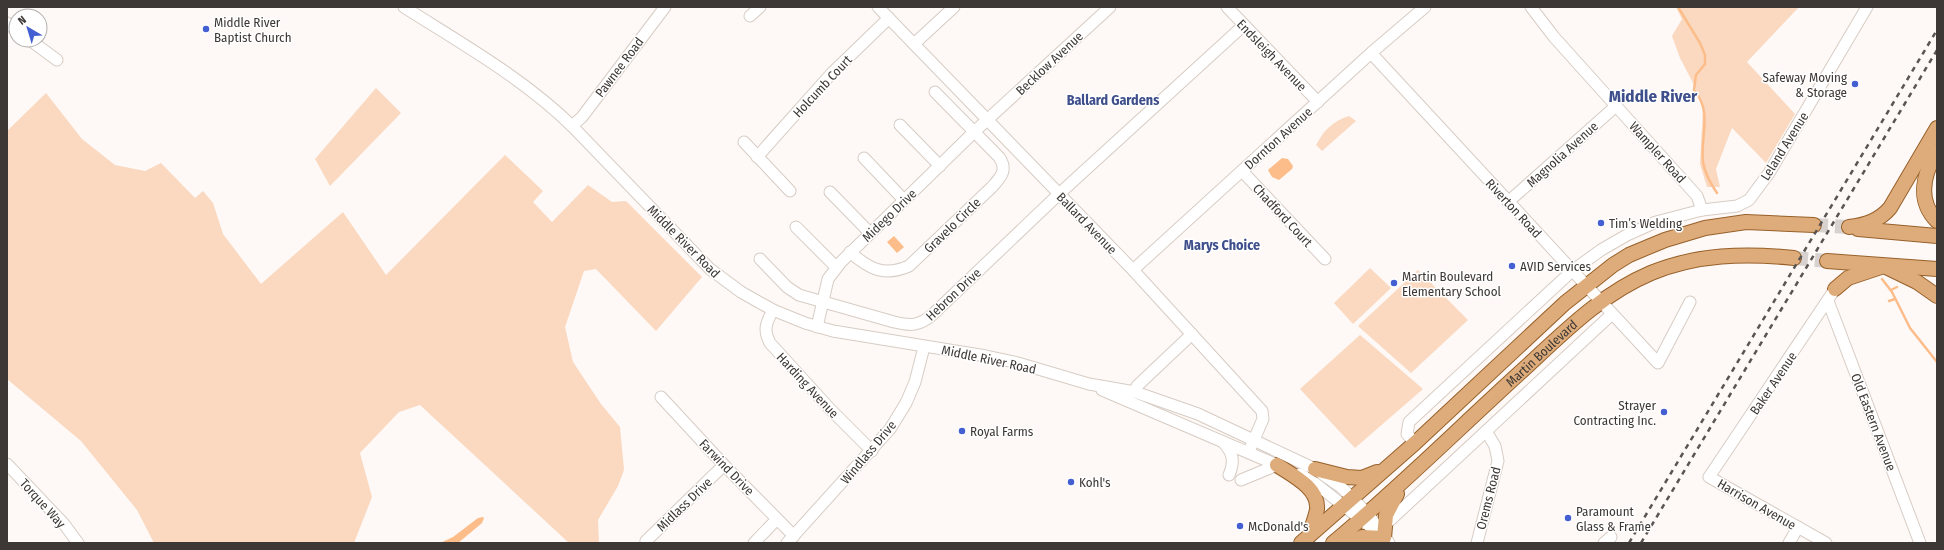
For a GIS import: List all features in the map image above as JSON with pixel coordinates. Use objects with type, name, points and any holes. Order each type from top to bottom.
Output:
[{"type":"main road","points":[[1937,128],[1890,208],[1879,219],[1870,223],[1848,227],[1937,236]]},
{"type":"main road","points":[[1937,151],[1928,168],[1923,186],[1926,203],[1930,212],[1937,221]]},
{"type":"main road","name":"Martin Boulevard","points":[[1305,540],[1389,467],[1411,438],[1586,285],[1629,255],[1687,232],[1746,222],[1814,225]]},
{"type":"main road","name":"Martin Boulevard","points":[[1333,543],[1402,484],[1502,389],[1600,301],[1638,279],[1685,262],[1727,255],[1765,255],[1794,258]]},
{"type":"main road","points":[[1835,289],[1834,268],[1828,260],[1884,266],[1937,269]]},
{"type":"main road","points":[[1835,289],[1848,278],[1884,266],[1917,282],[1937,296]]},
{"type":"main road","points":[[1277,465],[1304,484],[1312,492],[1317,502],[1317,511],[1305,540]]},
{"type":"main road","points":[[1315,469],[1347,477],[1362,478],[1389,467]]},
{"type":"main road","points":[[1349,543],[1362,537],[1386,535],[1386,515],[1402,484]]},
{"type":"street","name":"Middle River Road","points":[[404,7],[508,74],[551,107],[572,126],[710,269],[742,292],[773,310],[817,327],[852,335],[1018,363],[1090,384],[1135,392],[1198,414],[1315,469],[1341,487],[1348,503]]},
{"type":"street","name":"Pawnee Road","points":[[572,126],[582,117],[665,7]]},
{"type":"street","points":[[750,16],[760,7]]},
{"type":"street","name":"Ballard Avenue","points":[[878,7],[1133,270],[1262,411],[1263,419],[1249,451]]},
{"type":"street","points":[[914,44],[954,7]]},
{"type":"street","name":"Becklow Avenue","points":[[988,120],[1110,7]]},
{"type":"street","name":"Endsleigh Avenue","points":[[1227,7],[1318,102]]},
{"type":"street","name":"Dornton Avenue","points":[[1133,270],[1371,53],[1425,7]]},
{"type":"street","name":"Wampler Road","points":[[1531,7],[1554,37],[1697,196],[1702,210]]},
{"type":"street","name":"Leland Avenue","points":[[1572,271],[1601,250],[1641,228],[1670,218],[1702,210],[1742,205],[1752,196],[1769,173],[1867,7]]},
{"type":"street","name":"Holcumb Court","points":[[758,157],[831,74],[889,18]]},
{"type":"street","name":"Hebron Drive","points":[[760,259],[794,293],[822,303],[894,322],[909,325],[920,324],[932,315],[1059,194],[1244,25]]},
{"type":"street","points":[[41,48],[57,60]]},
{"type":"street","name":"Riverton Road","points":[[1371,53],[1658,363],[1690,302]]},
{"type":"street","points":[[935,92],[974,132]]},
{"type":"street","name":"Magnolia Avenue","points":[[1508,202],[1616,106]]},
{"type":"street","name":"Midego Drive","points":[[817,327],[828,279],[836,268],[850,252],[988,120]]},
{"type":"street","points":[[900,126],[940,166]]},
{"type":"street","name":"Gravelo Circle","points":[[850,252],[862,263],[878,270],[891,272],[903,269],[915,261],[988,192],[1001,176],[1004,170],[1003,163],[974,132]]},
{"type":"street","points":[[744,142],[790,190]]},
{"type":"street","points":[[864,158],[904,200]]},
{"type":"street","name":"Chadford Court","points":[[1242,171],[1325,259]]},
{"type":"street","points":[[830,192],[870,233]]},
{"type":"street","points":[[796,227],[836,268]]},
{"type":"street","name":"Martin Boulevard","points":[[1411,438],[1409,422],[1572,271]]},
{"type":"street","name":"Baker Avenue","points":[[1709,477],[1835,289]]},
{"type":"street","name":"Old Eastern Avenue","points":[[1828,301],[1920,543]]},
{"type":"street","name":"Harding Avenue","points":[[773,310],[765,326],[765,331],[770,343],[830,409],[872,451]]},
{"type":"street","name":"Martin Boulevard","points":[[1386,535],[1486,431],[1612,314]]},
{"type":"street","points":[[1135,392],[1137,386],[1192,334]]},
{"type":"street","name":"Windlass Drive","points":[[790,540],[890,430],[906,403],[915,382],[924,346]]},
{"type":"street","name":"Middle River Road","points":[[1090,384],[1129,403],[1249,451],[1277,465],[1298,473],[1348,503],[1386,535]]},
{"type":"street","name":"Farwind Drive","points":[[661,397],[777,519],[790,540]]},
{"type":"street","name":"Orems Road","points":[[1477,543],[1498,461],[1495,446],[1486,431]]},
{"type":"street","points":[[1223,441],[1230,449],[1234,460],[1234,465],[1229,475]]},
{"type":"street","name":"Torque Way","points":[[7,464],[53,513],[78,543]]},
{"type":"street","name":"Midlass Drive","points":[[648,543],[646,541],[724,465]]},
{"type":"street","points":[[1241,480],[1277,465]]},
{"type":"street","name":"Harrison Avenue","points":[[1709,477],[1826,543]]},
{"type":"street","points":[[754,543],[777,519]]},
{"type":"street","points":[[1789,543],[1798,527]]},
{"type":"shaded area","points":[[1676,7],[1799,7],[1747,62],[1795,114],[1766,163],[1732,128],[1716,169],[1720,187],[1707,187],[1700,164],[1703,108],[1694,85],[1680,58],[1672,36],[1682,19]]},
{"type":"shaded area","points":[[376,88],[401,113],[330,186],[315,159]]},
{"type":"shaded area","points":[[46,93],[82,139],[115,165],[145,171],[161,163],[195,198],[203,191],[213,203],[223,234],[261,284],[343,212],[386,275],[505,155],[543,191],[533,202],[552,222],[588,185],[612,202],[626,201],[702,277],[656,331],[596,269],[584,271],[565,327],[573,362],[601,404],[620,427],[624,470],[618,486],[598,520],[599,543],[569,543],[420,405],[399,412],[360,453],[372,497],[354,543],[154,543],[137,510],[81,441],[7,379],[7,131]]},
{"type":"shaded area","points":[[1349,116],[1356,121],[1322,151],[1316,145],[1322,135],[1334,123]]},
{"type":"shaded area","points":[[1282,158],[1288,159],[1293,166],[1292,169],[1279,180],[1272,177],[1268,170]]},
{"type":"shaded area","points":[[894,236],[904,247],[897,253],[887,242]]},
{"type":"shaded area","points":[[1370,268],[1391,288],[1353,324],[1334,303]]},
{"type":"shaded area","points":[[1418,270],[1468,320],[1411,373],[1358,326]]},
{"type":"shaded area","points":[[1360,335],[1423,389],[1355,448],[1300,389]]},
{"type":"shaded area","points":[[483,517],[482,523],[458,543],[440,543],[453,537],[478,518]]},
{"type":"waterway","points":[[1678,7],[1700,43],[1705,55],[1705,64],[1696,75],[1694,90],[1700,98],[1703,107],[1703,162],[1708,178],[1717,193]]},
{"type":"waterway","points":[[1882,279],[1892,292],[1910,328],[1937,362]]},
{"type":"waterway","points":[[1891,290],[1897,287]]},
{"type":"waterway","points":[[1889,301],[1895,299]]},
{"type":"tunnel","points":[[1814,225],[1847,227]]},
{"type":"tunnel","points":[[1794,258],[1827,261]]},
{"type":"railway","points":[[1629,543],[1937,30]]},
{"type":"railway","points":[[1641,543],[1937,50]]},
{"type":"place","name":"Middle River Baptist Church","points":[[206,29]]},
{"type":"place","name":"Safeway Moving & Storage","points":[[1855,84]]},
{"type":"place","name":"Tim’s Welding","points":[[1601,223]]},
{"type":"place","name":"AVID Services","points":[[1512,266]]},
{"type":"place","name":"Martin Boulevard Elementary School","points":[[1394,283]]},
{"type":"place","name":"Strayer Contracting Inc.","points":[[1664,412]]},
{"type":"place","name":"Royal Farms","points":[[962,431]]},
{"type":"place","name":"Kohl's","points":[[1071,482]]},
{"type":"place","name":"Paramount Glass & Frame","points":[[1568,518]]},
{"type":"place","name":"McDonald's","points":[[1240,526]]},
{"type":"district","name":"Middle River","points":[[1653,96]]},
{"type":"district","name":"Ballard Gardens","points":[[1113,100]]},
{"type":"district","name":"Marys Choice","points":[[1222,245]]}]
